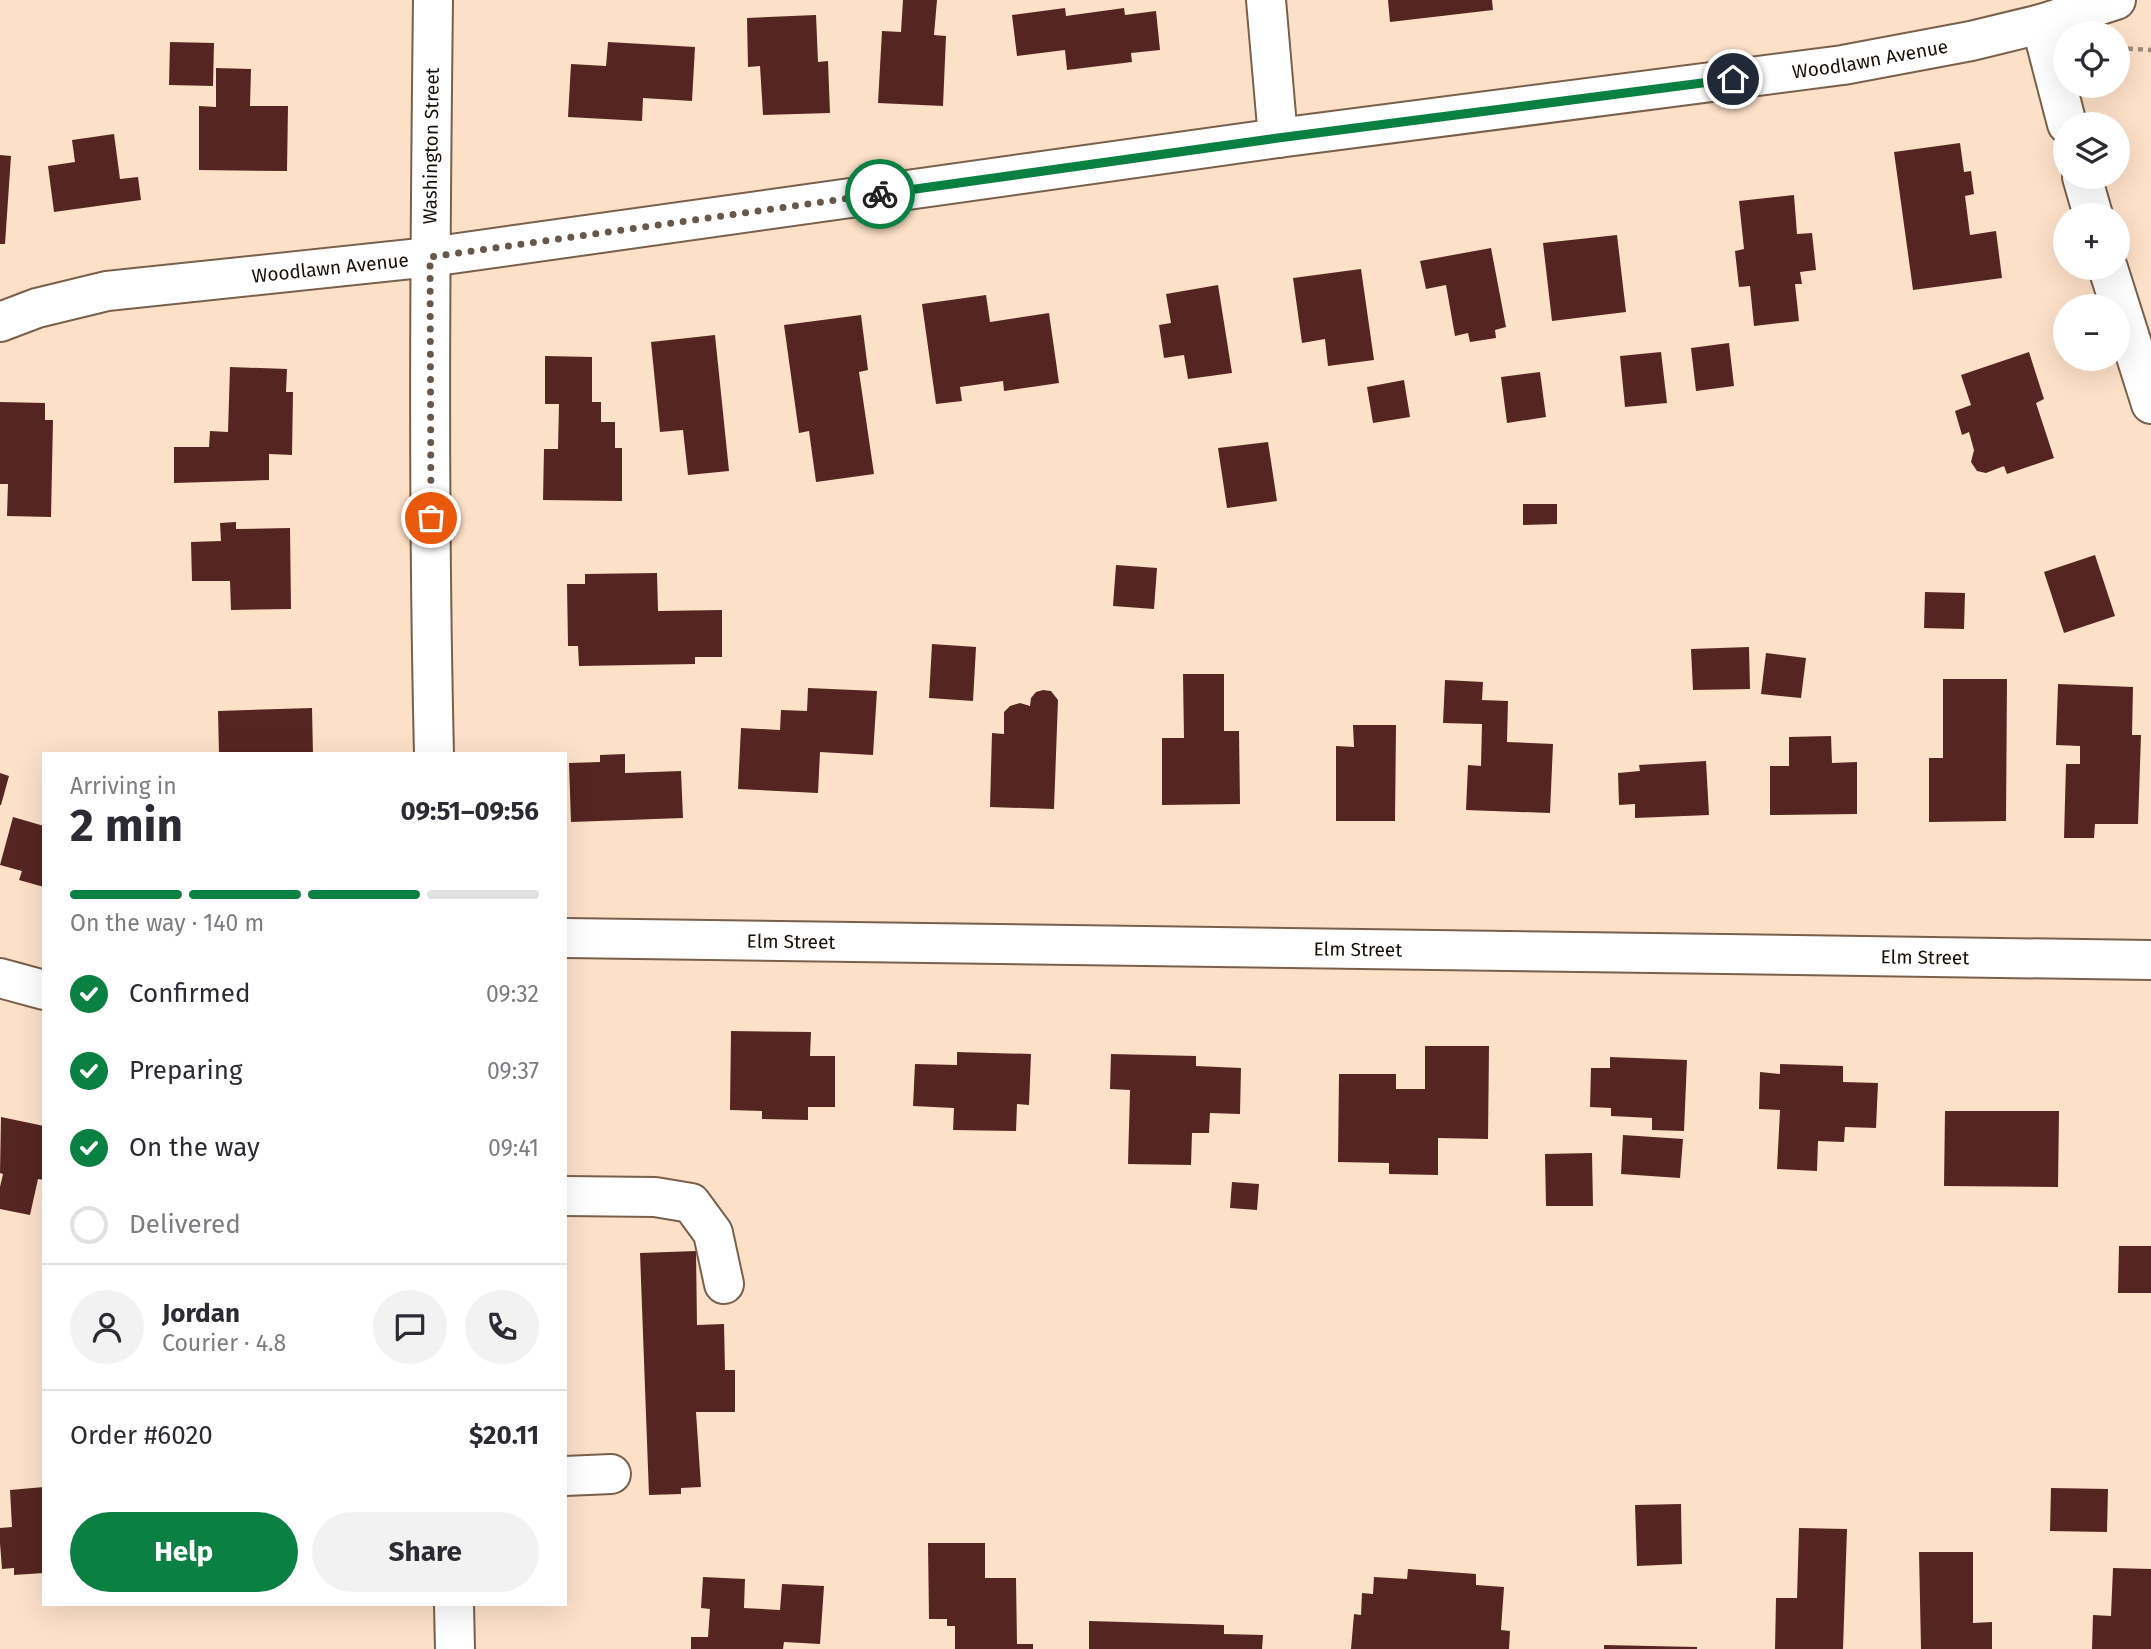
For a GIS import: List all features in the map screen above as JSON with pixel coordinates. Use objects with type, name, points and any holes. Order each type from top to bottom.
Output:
[{"type":"street","name":"Washington Street","points":[[433,0],[430,257],[434,752]]},
{"type":"street","points":[[1266,0],[1278,138]]},
{"type":"street","name":"Woodlawn Avenue","points":[[0,322],[37,308],[107,291],[430,257],[1278,138],[1843,65],[1958,44],[2041,24],[2116,0]]},
{"type":"street","points":[[2041,24],[2064,112]]},
{"type":"street","points":[[2112,280],[2151,404]]},
{"type":"street","name":"Elm Street","points":[[567,938],[2151,960]]},
{"type":"street","points":[[0,978],[42,989]]},
{"type":"street","points":[[567,1196],[655,1197],[691,1203],[713,1233],[724,1284]]},
{"type":"street","points":[[567,1476],[611,1474]]},
{"type":"street","points":[[450,1649],[454,1606]]},
{"type":"path","points":[[2130,49],[2151,50]]},
{"type":"building","points":[[903,0],[937,0],[934,35],[946,36],[943,106],[878,103],[882,31],[901,32]]},
{"type":"building","points":[[1388,0],[1492,0],[1493,10],[1390,22]]},
{"type":"building","points":[[1065,8],[1066,16],[1124,8],[1125,15],[1156,11],[1160,50],[1131,53],[1132,62],[1067,70],[1065,50],[1017,56],[1012,15]]},
{"type":"building","points":[[816,15],[818,62],[828,61],[830,113],[763,115],[760,66],[748,67],[747,18]]},
{"type":"building","points":[[170,42],[214,43],[213,86],[169,85]]},
{"type":"building","points":[[608,42],[695,47],[692,101],[643,98],[642,121],[568,117],[571,64],[606,66]]},
{"type":"building","points":[[216,68],[251,69],[250,106],[288,106],[287,171],[199,170],[199,106],[216,107]]},
{"type":"building","points":[[114,134],[120,179],[138,177],[141,200],[54,212],[48,166],[75,162],[72,140]]},
{"type":"building","points":[[1960,143],[1964,172],[1971,171],[1974,194],[1965,196],[1970,235],[1996,231],[2002,278],[1913,290],[1894,152]]},
{"type":"building","points":[[0,155],[11,156],[5,244],[0,244]]},
{"type":"building","points":[[1794,195],[1797,234],[1812,233],[1816,270],[1800,272],[1802,284],[1795,284],[1799,321],[1754,326],[1750,286],[1739,287],[1735,251],[1744,249],[1739,201]]},
{"type":"building","points":[[1617,235],[1626,312],[1552,321],[1543,243]]},
{"type":"building","points":[[1491,248],[1506,327],[1495,330],[1496,338],[1470,342],[1468,333],[1455,336],[1446,285],[1426,289],[1420,261]]},
{"type":"building","points":[[1361,269],[1374,360],[1328,366],[1325,339],[1302,343],[1293,278]]},
{"type":"building","points":[[1218,285],[1232,373],[1188,379],[1184,355],[1164,358],[1159,325],[1171,323],[1166,294]]},
{"type":"building","points":[[986,295],[990,322],[1049,313],[1059,383],[1004,391],[1003,381],[960,387],[962,401],[936,404],[922,304]]},
{"type":"building","points":[[861,315],[868,370],[859,372],[874,474],[816,482],[809,431],[799,433],[784,325]]},
{"type":"building","points":[[715,335],[729,471],[688,475],[683,430],[660,432],[651,342]]},
{"type":"building","points":[[1729,343],[1734,386],[1696,391],[1691,348]]},
{"type":"building","points":[[1661,352],[1667,403],[1625,407],[1620,356]]},
{"type":"building","points":[[2029,352],[2044,399],[2036,403],[2054,458],[2007,474],[2004,466],[1986,473],[1977,471],[1971,462],[1974,450],[1969,432],[1962,435],[1955,411],[1971,405],[1961,375]]},
{"type":"building","points":[[545,356],[592,357],[592,402],[601,402],[601,422],[615,422],[615,448],[622,448],[622,501],[543,500],[544,449],[558,449],[559,404],[545,404]]},
{"type":"building","points":[[230,367],[287,369],[286,392],[293,392],[292,455],[269,454],[269,480],[174,483],[174,447],[209,447],[210,431],[228,432]]},
{"type":"building","points":[[1540,372],[1546,417],[1507,423],[1501,377]]},
{"type":"building","points":[[1404,380],[1410,417],[1373,423],[1367,387]]},
{"type":"building","points":[[0,402],[45,403],[45,420],[53,420],[51,517],[7,516],[8,484],[0,484]]},
{"type":"building","points":[[1268,442],[1277,501],[1227,508],[1218,448]]},
{"type":"building","points":[[1523,504],[1557,504],[1557,524],[1523,525]]},
{"type":"building","points":[[236,522],[236,529],[290,528],[291,609],[231,610],[230,581],[192,581],[191,542],[221,541],[220,523]]},
{"type":"building","points":[[2095,555],[2115,616],[2064,633],[2044,572]]},
{"type":"building","points":[[1116,565],[1157,568],[1154,609],[1113,606]]},
{"type":"building","points":[[657,573],[658,611],[722,610],[722,657],[695,657],[695,664],[579,666],[578,646],[568,646],[567,584],[585,584],[585,574]]},
{"type":"building","points":[[1925,592],[1965,593],[1964,629],[1924,628]]},
{"type":"building","points":[[932,644],[976,647],[973,701],[929,698]]},
{"type":"building","points":[[1749,647],[1750,689],[1693,690],[1691,649]]},
{"type":"building","points":[[1766,653],[1806,658],[1801,698],[1761,694]]},
{"type":"building","points":[[1183,674],[1224,674],[1224,731],[1239,731],[1240,804],[1162,805],[1162,738],[1184,738]]},
{"type":"building","points":[[1943,679],[2007,679],[2006,821],[1929,822],[1929,758],[1943,758]]},
{"type":"building","points":[[1445,680],[1483,682],[1482,700],[1508,701],[1507,742],[1553,744],[1550,813],[1466,810],[1468,765],[1481,766],[1482,724],[1443,723]]},
{"type":"building","points":[[2058,684],[2133,687],[2132,735],[2141,735],[2138,824],[2095,824],[2094,838],[2064,838],[2066,764],[2080,764],[2080,746],[2056,745]]},
{"type":"building","points":[[808,688],[877,691],[873,755],[820,752],[818,793],[738,789],[741,728],[780,730],[781,710],[807,711]]},
{"type":"building","points":[[1051,691],[1058,700],[1054,809],[990,807],[992,733],[1004,734],[1004,712],[1010,706],[1020,703],[1030,706],[1031,698],[1036,692]]},
{"type":"building","points":[[312,708],[313,752],[219,752],[218,711]]},
{"type":"building","points":[[1353,725],[1396,725],[1395,821],[1336,821],[1336,746],[1354,747]]},
{"type":"building","points":[[1831,736],[1832,763],[1857,762],[1857,814],[1770,815],[1770,766],[1789,766],[1789,737]]},
{"type":"building","points":[[625,754],[625,773],[681,771],[683,818],[571,822],[569,763],[600,762],[600,755]]},
{"type":"building","points":[[1706,761],[1709,815],[1635,818],[1635,804],[1619,805],[1618,773],[1640,771],[1639,765]]},
{"type":"building","points":[[0,773],[9,776],[1,805],[0,805]]},
{"type":"building","points":[[13,817],[42,825],[42,886],[19,880],[22,871],[0,865]]},
{"type":"building","points":[[731,1031],[811,1032],[810,1056],[835,1056],[835,1107],[808,1107],[808,1120],[762,1119],[762,1111],[730,1110]]},
{"type":"building","points":[[1425,1046],[1489,1046],[1488,1139],[1438,1138],[1438,1175],[1389,1174],[1389,1163],[1338,1162],[1339,1074],[1396,1074],[1396,1089],[1425,1089]]},
{"type":"building","points":[[957,1052],[1031,1054],[1029,1105],[1017,1104],[1016,1131],[953,1130],[954,1108],[913,1106],[915,1064],[957,1065]]},
{"type":"building","points":[[1111,1054],[1196,1056],[1196,1066],[1241,1068],[1240,1114],[1210,1113],[1209,1133],[1192,1133],[1191,1165],[1128,1164],[1130,1090],[1110,1089]]},
{"type":"building","points":[[1610,1057],[1687,1060],[1684,1131],[1652,1130],[1652,1118],[1611,1116],[1611,1108],[1590,1107],[1591,1068],[1610,1068]]},
{"type":"building","points":[[1780,1064],[1843,1066],[1843,1082],[1878,1083],[1876,1128],[1845,1127],[1844,1142],[1818,1141],[1817,1171],[1777,1169],[1780,1110],[1759,1109],[1760,1072],[1780,1074]]},
{"type":"building","points":[[1945,1111],[2059,1111],[2058,1187],[1944,1186]]},
{"type":"building","points":[[1,1117],[42,1126],[42,1180],[38,1179],[30,1215],[0,1209],[3,1174],[0,1173]]},
{"type":"building","points":[[1623,1135],[1683,1139],[1680,1178],[1621,1174]]},
{"type":"building","points":[[1592,1153],[1593,1206],[1546,1206],[1545,1154]]},
{"type":"building","points":[[1232,1182],[1259,1184],[1257,1210],[1230,1208]]},
{"type":"building","points":[[2119,1246],[2151,1246],[2151,1293],[2118,1293]]},
{"type":"building","points":[[696,1251],[697,1325],[724,1324],[725,1370],[735,1370],[735,1412],[696,1412],[701,1487],[681,1488],[681,1494],[649,1495],[640,1253]]},
{"type":"building","points":[[42,1487],[42,1573],[14,1575],[14,1568],[2,1569],[0,1528],[12,1527],[10,1490]]},
{"type":"building","points":[[2051,1488],[2108,1489],[2107,1532],[2050,1531]]},
{"type":"building","points":[[1681,1504],[1682,1564],[1637,1566],[1635,1505]]},
{"type":"building","points":[[1799,1528],[1847,1529],[1843,1649],[1775,1649],[1776,1598],[1797,1598]]},
{"type":"building","points":[[928,1543],[985,1543],[985,1578],[1016,1578],[1017,1644],[1033,1644],[1033,1649],[955,1649],[955,1626],[947,1626],[947,1619],[929,1619]]},
{"type":"building","points":[[1919,1552],[1973,1552],[1973,1623],[1992,1622],[1992,1649],[1921,1649]]},
{"type":"building","points":[[2113,1568],[2151,1569],[2151,1649],[2092,1649],[2093,1615],[2111,1616]]},
{"type":"building","points":[[1408,1569],[1476,1574],[1476,1585],[1504,1587],[1501,1630],[1510,1631],[1509,1649],[1351,1649],[1354,1614],[1361,1615],[1362,1593],[1373,1594],[1374,1577],[1407,1579]]},
{"type":"building","points":[[703,1577],[745,1579],[744,1608],[780,1610],[782,1584],[824,1586],[820,1644],[784,1642],[783,1649],[691,1649],[691,1637],[708,1637],[710,1609],[701,1608]]},
{"type":"building","points":[[1089,1621],[1224,1625],[1224,1634],[1263,1635],[1262,1649],[1089,1649]]},
{"type":"building","points":[[1604,1645],[1697,1647],[1697,1649],[1604,1649]]},
{"type":"way so far","points":[[431,518],[430,257],[880,194]]},
{"type":"route","points":[[880,194],[1278,138],[1733,79]]}]
